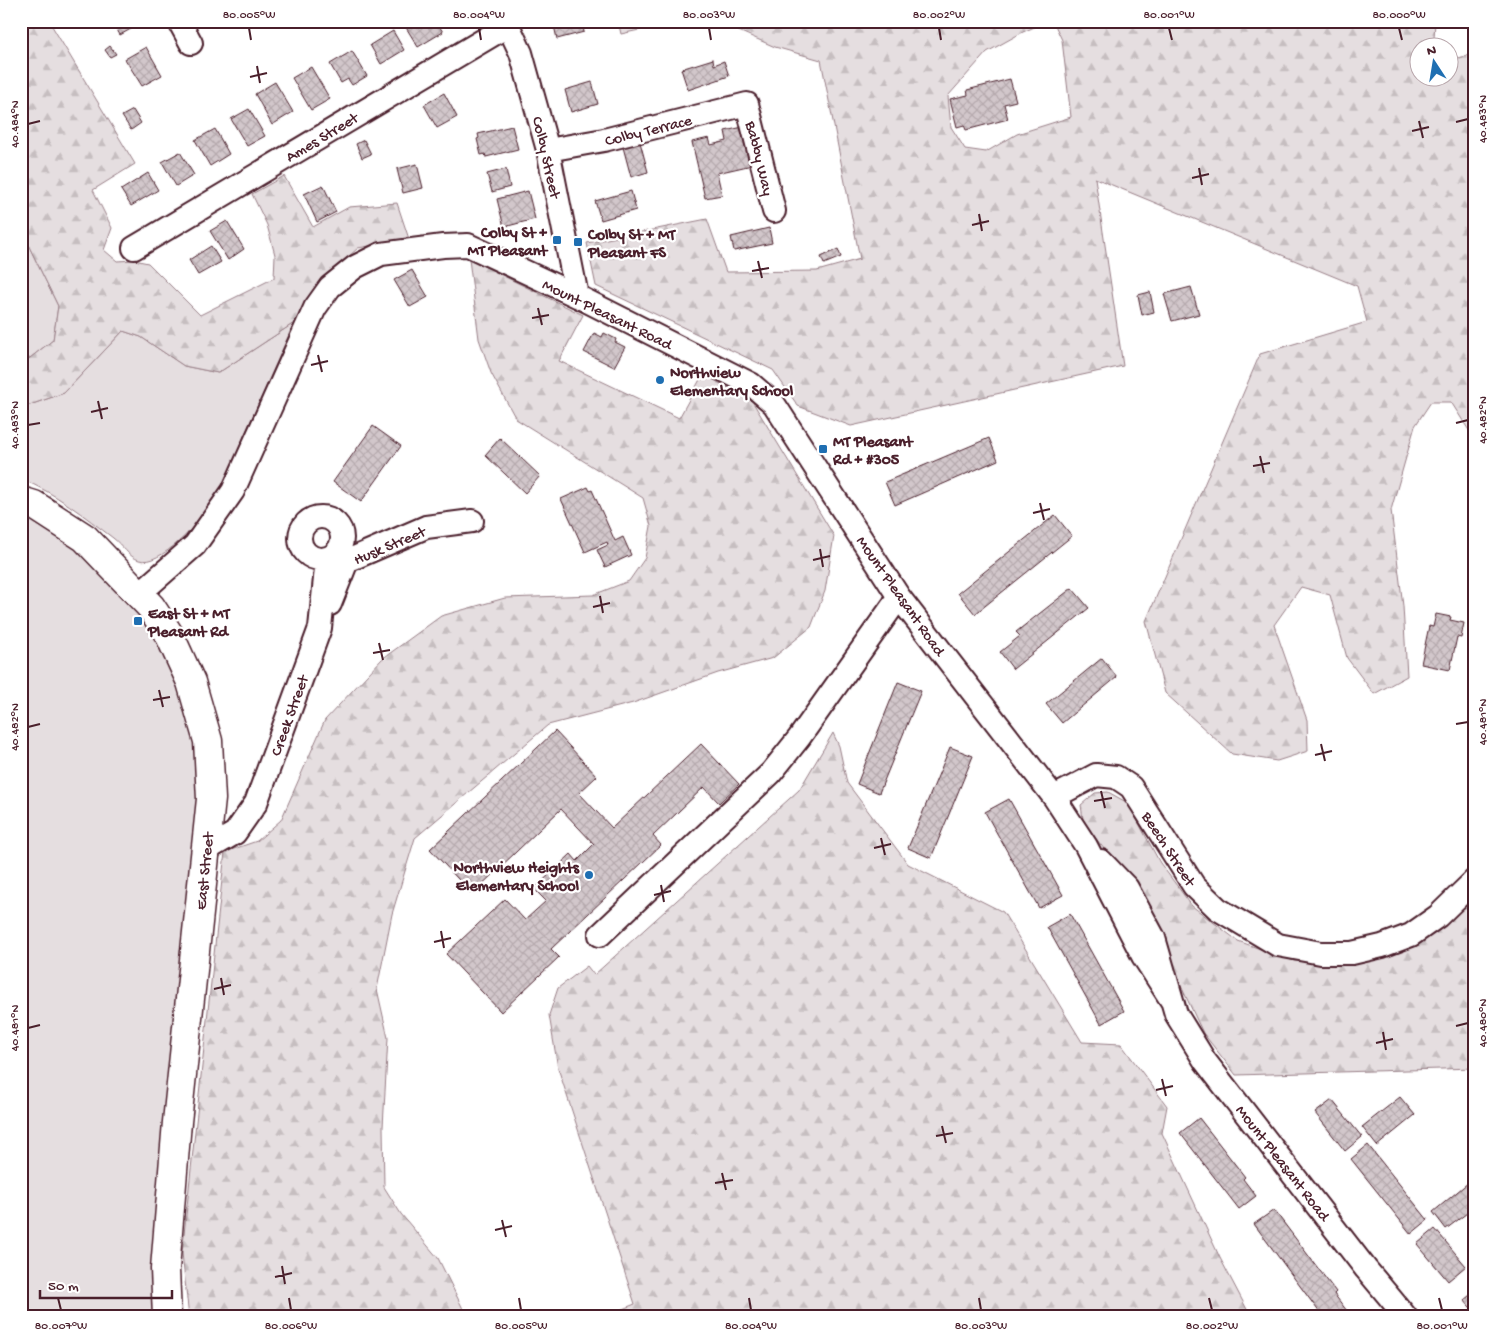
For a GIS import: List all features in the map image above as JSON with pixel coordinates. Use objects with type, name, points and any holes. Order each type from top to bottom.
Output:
[{"type":"main road","name":"East Street","points":[[21,501],[34,505],[85,538],[151,607],[170,636],[191,682],[208,741],[211,799],[176,1132],[165,1268],[166,1317]]},
{"type":"street","points":[[179,21],[191,43]]},
{"type":"street","name":"Colby Street","points":[[508,23],[521,53],[548,150],[577,296]]},
{"type":"street","name":"Ames Street","points":[[134,248],[508,23]]},
{"type":"street","name":"Colby Terrace","points":[[548,150],[604,140],[747,104]]},
{"type":"street","name":"Babby Way","points":[[747,104],[774,211]]},
{"type":"street","name":"Mount Pleasant Road","points":[[139,594],[196,545],[233,491],[315,308],[330,287],[355,268],[381,254],[443,246],[468,245],[577,296],[751,384],[774,404],[899,597],[1054,797],[1086,846],[1143,956],[1172,1001],[1176,1014],[1205,1062],[1366,1269],[1406,1317]]},
{"type":"street","name":"Husk Street","points":[[320,628],[347,561],[426,527],[472,522]]},
{"type":"street","name":"Creek Street","points":[[206,850],[235,833],[256,803],[320,628],[327,558]]},
{"type":"street","points":[[600,935],[772,773],[800,738],[899,597]]},
{"type":"street","name":"Beech Street","points":[[1054,797],[1096,775],[1116,777],[1132,787],[1194,886],[1218,908],[1278,945],[1321,953],[1352,953],[1382,946],[1411,935],[1438,916],[1475,880]]},
{"type":"green space","points":[[21,21],[49,21],[135,164],[93,190],[112,228],[104,250],[117,261],[134,260],[148,263],[200,315],[274,278],[275,255],[267,225],[252,194],[284,176],[313,227],[349,207],[397,203],[409,239],[358,248],[316,286],[294,323],[218,373],[184,366],[141,337],[123,331],[64,393],[21,408],[21,365],[53,340],[58,306],[21,230]]},
{"type":"green space","points":[[618,21],[680,21],[621,34]]},
{"type":"green space","points":[[716,21],[1048,21],[1023,32],[987,52],[948,96],[951,127],[965,149],[986,152],[1017,134],[1071,117],[1062,40],[1053,21],[1435,21],[1434,38],[1408,38],[1408,88],[1458,88],[1458,58],[1475,54],[1475,440],[1451,402],[1431,402],[1415,426],[1391,510],[1403,606],[1407,676],[1374,694],[1347,658],[1330,595],[1301,587],[1274,625],[1307,720],[1308,751],[1277,761],[1232,754],[1165,693],[1146,621],[1260,354],[1367,322],[1357,286],[1095,178],[1123,366],[851,426],[798,406],[773,370],[596,286],[587,243],[707,219],[726,272],[817,271],[860,259],[821,60],[775,47]]},
{"type":"green space","points":[[21,230],[58,306],[53,340],[21,365]]},
{"type":"green space","points":[[469,259],[583,315],[559,361],[679,418],[703,374],[752,401],[834,536],[825,591],[811,627],[773,658],[718,673],[633,703],[548,725],[415,838],[392,914],[377,989],[388,1038],[383,1127],[384,1187],[401,1214],[438,1258],[467,1317],[189,1317],[182,1253],[225,852],[257,841],[281,820],[325,720],[382,659],[441,616],[505,598],[593,595],[629,581],[645,558],[651,526],[643,498],[516,419],[491,373],[479,339]]},
{"type":"green space","points":[[294,323],[230,470],[216,497],[206,513],[189,532],[179,542],[158,557],[148,560],[135,558],[113,538],[69,506],[46,491],[21,479],[21,408],[64,393],[123,331],[141,337],[184,366],[218,373]]},
{"type":"green space","points":[[21,501],[139,594],[208,741],[167,1317],[21,1317]]},
{"type":"green space","points":[[833,733],[839,746],[847,783],[908,864],[1003,912],[1082,1042],[1121,1044],[1167,1106],[1162,1133],[1220,1258],[1251,1317],[602,1317],[635,1304],[558,1068],[549,1015],[558,988],[587,966],[594,975],[799,790]]},
{"type":"green space","points":[[1108,792],[1128,803],[1160,863],[1192,906],[1238,941],[1294,961],[1347,962],[1475,894],[1475,1068],[1236,1075],[1203,1033],[1155,926],[1133,885],[1097,840],[1083,819],[1081,805],[1095,793]]},
{"type":"building","points":[[112,21],[135,21],[138,25],[120,35]]},
{"type":"building","points":[[402,21],[436,21],[443,32],[418,47]]},
{"type":"building","points":[[553,21],[582,21],[584,32],[557,39]]},
{"type":"building","points":[[393,31],[404,50],[381,64],[370,45]]},
{"type":"building","points":[[110,46],[116,54],[110,57],[105,50]]},
{"type":"building","points":[[146,47],[162,75],[142,86],[125,59]]},
{"type":"building","points":[[352,51],[367,76],[352,85],[348,79],[341,83],[330,64]]},
{"type":"building","points":[[713,59],[714,65],[724,61],[729,76],[688,90],[681,69]]},
{"type":"building","points":[[311,67],[330,99],[311,110],[292,78]]},
{"type":"building","points":[[1010,79],[1016,101],[1004,104],[1008,119],[966,130],[964,125],[957,127],[950,99],[968,95],[967,90]]},
{"type":"building","points":[[275,82],[293,112],[272,125],[255,94]]},
{"type":"building","points":[[592,82],[598,104],[571,112],[565,90]]},
{"type":"building","points":[[444,93],[457,117],[437,128],[424,105]]},
{"type":"building","points":[[249,109],[265,136],[247,146],[231,119]]},
{"type":"building","points":[[133,110],[141,123],[131,130],[122,116]]},
{"type":"building","points":[[512,126],[518,149],[486,157],[485,154],[481,155],[477,139],[479,138],[478,134]]},
{"type":"building","points":[[743,127],[752,165],[717,173],[722,195],[705,198],[692,142],[709,138],[711,145],[727,141],[725,131]]},
{"type":"building","points":[[215,129],[229,154],[210,166],[195,140]]},
{"type":"building","points":[[364,140],[371,154],[362,158],[356,144]]},
{"type":"building","points":[[640,142],[648,172],[631,177],[623,147]]},
{"type":"building","points":[[180,152],[194,175],[176,186],[162,162]]},
{"type":"building","points":[[417,164],[423,188],[403,193],[397,169]]},
{"type":"building","points":[[506,169],[510,187],[492,192],[487,174]]},
{"type":"building","points":[[148,173],[158,190],[131,206],[121,190]]},
{"type":"building","points":[[323,185],[336,212],[317,222],[304,194]]},
{"type":"building","points":[[528,191],[535,219],[504,227],[497,199]]},
{"type":"building","points":[[631,191],[636,210],[601,220],[595,201]]},
{"type":"building","points":[[227,221],[244,249],[228,260],[210,231]]},
{"type":"building","points":[[769,228],[772,243],[734,251],[731,237]]},
{"type":"building","points":[[211,246],[221,262],[198,275],[189,260]]},
{"type":"building","points":[[838,249],[841,257],[824,264],[821,257]]},
{"type":"building","points":[[412,270],[428,297],[410,307],[394,280]]},
{"type":"building","points":[[1191,287],[1199,314],[1172,321],[1164,294]]},
{"type":"building","points":[[1150,292],[1154,312],[1142,315],[1138,295]]},
{"type":"building","points":[[594,333],[602,337],[604,333],[616,339],[615,342],[625,347],[614,367],[584,352]]},
{"type":"building","points":[[373,426],[401,446],[361,502],[333,482]]},
{"type":"building","points":[[500,438],[540,476],[525,493],[485,455]]},
{"type":"building","points":[[989,438],[998,460],[895,505],[885,482]]},
{"type":"building","points":[[588,487],[590,491],[592,490],[615,541],[623,537],[631,555],[605,567],[597,550],[608,545],[607,542],[585,552],[561,499]]},
{"type":"building","points":[[1055,515],[1072,536],[975,614],[958,593]]},
{"type":"building","points":[[1072,588],[1089,608],[1013,669],[1000,652],[1020,636],[1016,632]]},
{"type":"building","points":[[1436,614],[1451,617],[1450,620],[1464,623],[1461,638],[1457,637],[1450,670],[1421,664],[1429,626],[1433,627]]},
{"type":"building","points":[[1102,658],[1117,677],[1062,723],[1046,704]]},
{"type":"building","points":[[898,682],[921,691],[879,793],[857,784]]},
{"type":"building","points":[[1475,703],[1475,726],[1472,725]]},
{"type":"building","name":"Northview Heights Elementary School","points":[[555,731],[597,776],[579,793],[612,828],[701,744],[739,784],[719,803],[704,787],[653,836],[661,845],[551,949],[559,957],[501,1012],[446,954],[505,899],[525,920],[546,901],[534,889],[571,854],[577,861],[594,844],[561,809],[472,894],[430,849]]},
{"type":"building","points":[[950,747],[973,756],[931,858],[908,848]]},
{"type":"building","points":[[1009,799],[1063,895],[1039,908],[985,812]]},
{"type":"building","points":[[1070,914],[1124,1011],[1101,1024],[1047,927]]},
{"type":"building","points":[[1400,1097],[1415,1115],[1377,1146],[1362,1127]]},
{"type":"building","points":[[1332,1100],[1362,1137],[1345,1151],[1315,1113]]},
{"type":"building","points":[[1199,1118],[1245,1177],[1243,1179],[1256,1196],[1239,1209],[1180,1133]]},
{"type":"building","points":[[1368,1145],[1428,1220],[1411,1234],[1351,1159]]},
{"type":"building","points":[[1469,1182],[1475,1189],[1475,1207],[1446,1229],[1433,1212]]},
{"type":"building","points":[[1274,1210],[1336,1292],[1334,1294],[1347,1311],[1340,1317],[1323,1317],[1254,1224]]},
{"type":"building","points":[[1435,1229],[1466,1266],[1448,1281],[1417,1244]]},
{"type":"building","points":[[1475,1291],[1475,1313],[1464,1300]]},
{"type":"place","name":"Colby St + MT Pleasant","points":[[557,240]]},
{"type":"place","name":"Colby St + MT Pleasant FS","points":[[578,242]]},
{"type":"place","name":"Northview Elementary School","points":[[660,380]]},
{"type":"place","name":"MT Pleasant Rd + #305","points":[[823,449]]},
{"type":"place","name":"East St + MT Pleasant Rd","points":[[138,621]]},
{"type":"place","name":"Northview Heights Elementary School","points":[[589,875]]}]
